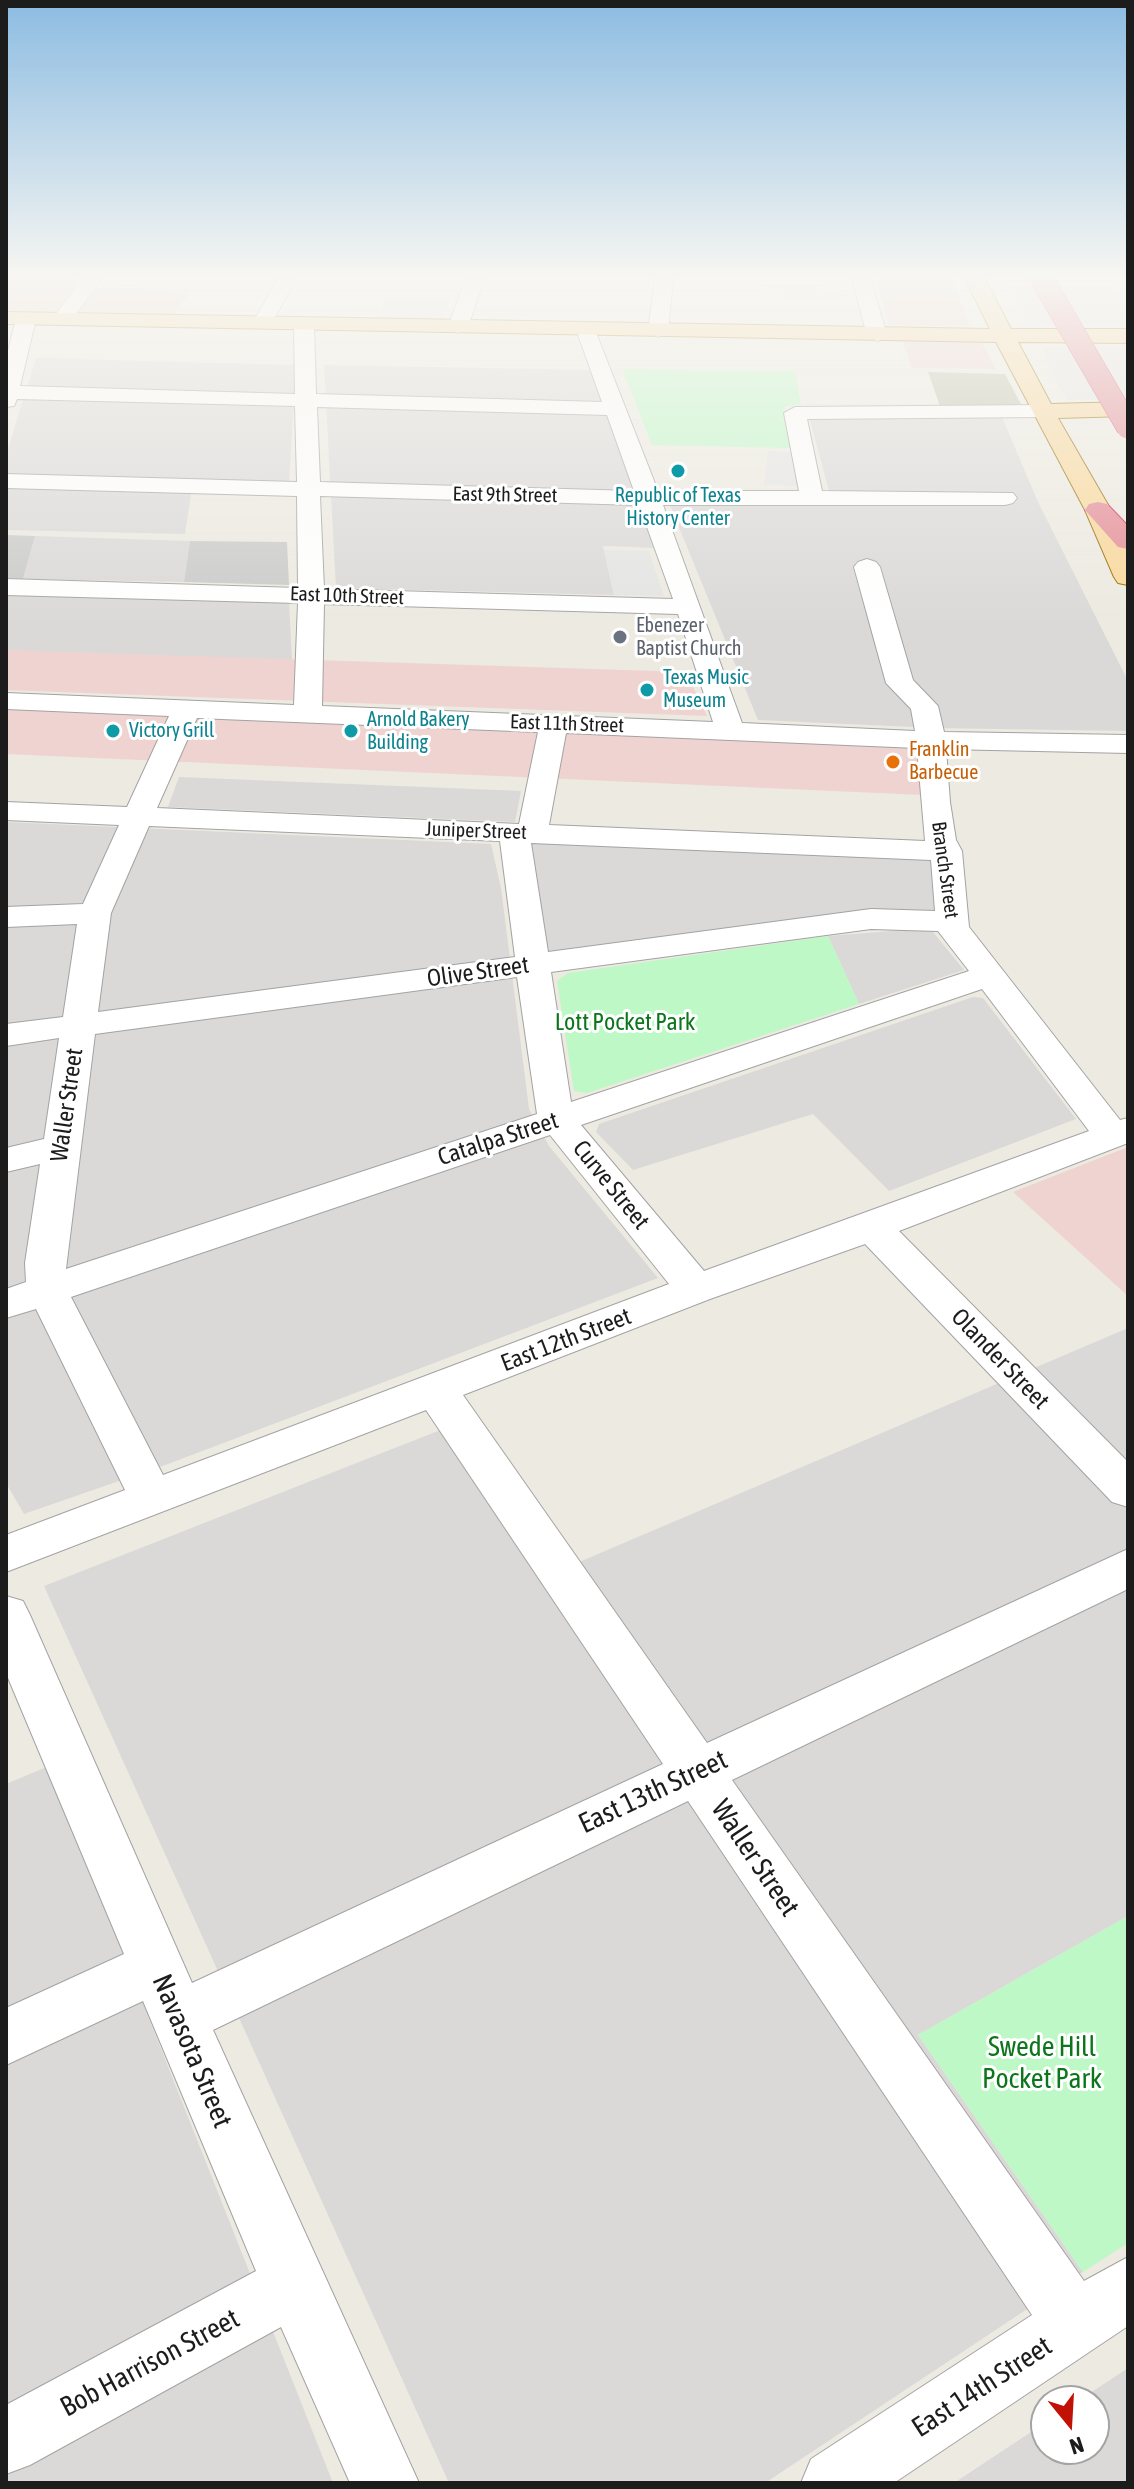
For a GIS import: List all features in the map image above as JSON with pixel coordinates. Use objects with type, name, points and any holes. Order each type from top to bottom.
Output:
[{"type":"highway","points":[[1109,395],[1128,427]]},
{"type":"highway","points":[[1098,510],[1128,541]]},
{"type":"main road","points":[[1035,395],[1098,510],[1128,577]]},
{"type":"main road","points":[[1048,421],[1128,409]]},
{"type":"main road","points":[[1048,421],[1128,416]]},
{"type":"street","points":[[16,395],[615,409]]},
{"type":"street","points":[[307,395],[311,595],[308,713]]},
{"type":"street","points":[[610,395],[689,607],[730,730]]},
{"type":"street","points":[[812,497],[795,413],[1048,421]]},
{"type":"street","name":"East 9th Street","points":[[6,481],[648,498],[1005,498]]},
{"type":"street","name":"Branch Street","points":[[867,567],[900,683],[924,706],[930,726],[940,840],[946,851],[951,921],[1120,1133]]},
{"type":"street","name":"East 10th Street","points":[[6,587],[689,607]]},
{"type":"street","name":"East 11th Street","points":[[6,701],[930,740],[1128,744]]},
{"type":"street","name":"Waller Street","points":[[151,1497],[47,1290],[45,1263],[95,913],[187,708]]},
{"type":"street","name":"Curve Street","points":[[554,724],[523,833],[533,964],[557,1120],[696,1289]]},
{"type":"street","name":"Juniper Street","points":[[6,811],[946,851]]},
{"type":"street","points":[[6,917],[95,913]]},
{"type":"street","name":"Olive Street","points":[[6,1035],[871,919],[951,921]]},
{"type":"street","name":"Catalpa Street","points":[[6,1304],[991,975]]},
{"type":"street","name":"East 12th Street","points":[[6,1554],[696,1289],[872,1227],[1120,1133]]},
{"type":"street","points":[[6,1160],[61,1147]]},
{"type":"street","name":"Olander Street","points":[[872,1227],[1128,1490]]},
{"type":"street","name":"Waller Street","points":[[436,1390],[696,1772],[1114,2300]]},
{"type":"street","name":"East 13th Street","points":[[178,2018],[1128,1568]]},
{"type":"street","name":"Navasota Street","points":[[6,1615],[294,2285],[385,2483]]},
{"type":"street","points":[[6,2037],[156,1967]]},
{"type":"street","name":"Bob Harrison Street","points":[[6,2441],[294,2285]]},
{"type":"street","name":"East 14th Street","points":[[835,2483],[1114,2300]]},
{"type":"shaded area","points":[[25,395],[294,395],[289,483],[193,481],[185,534],[6,530],[6,455]]},
{"type":"shaded area","points":[[326,395],[603,395],[657,548],[603,546],[614,595],[336,588]]},
{"type":"shaded area","points":[[936,395],[1016,395],[1023,408],[941,409]]},
{"type":"shaded area","points":[[1064,395],[1128,395],[1128,399],[1067,400]]},
{"type":"shaded area","points":[[809,417],[1002,417],[1038,502],[1128,681],[1128,731],[936,728],[758,720],[669,503],[832,502]]},
{"type":"shaded area","points":[[768,451],[794,452],[798,486],[764,485]]},
{"type":"shaded area","points":[[6,535],[35,536],[23,579],[6,578]]},
{"type":"shaded area","points":[[35,536],[190,541],[184,582],[23,579]]},
{"type":"shaded area","points":[[190,541],[287,542],[289,585],[184,582]]},
{"type":"shaded area","points":[[604,550],[649,551],[664,596],[614,595]]},
{"type":"shaded area","points":[[6,594],[289,601],[292,660],[6,651]]},
{"type":"shaded area","points":[[6,650],[686,672],[707,716],[6,690]]},
{"type":"shaded area","points":[[6,709],[916,748],[923,795],[6,754]]},
{"type":"shaded area","points":[[179,777],[521,791],[515,822],[168,807]]},
{"type":"shaded area","points":[[6,822],[491,844],[501,888],[529,1109],[549,1146],[658,1278],[168,1464],[24,1514],[6,1483]]},
{"type":"shaded area","points":[[530,841],[940,859],[944,909],[932,913],[547,953]]},
{"type":"shaded area","points":[[917,929],[933,932],[964,970],[859,1004],[828,936]]},
{"type":"shaded area","points":[[973,997],[983,998],[1076,1119],[889,1191],[813,1114],[633,1170],[596,1132],[599,1124]]},
{"type":"shaded area","points":[[1128,1147],[1128,1296],[1013,1192]]},
{"type":"shaded area","points":[[1128,1328],[1128,1916],[918,2035],[1083,2272],[765,2483],[449,2483],[44,1586],[443,1429],[544,1577]]},
{"type":"shaded area","points":[[49,1766],[333,2483],[6,2483],[6,1784]]},
{"type":"shaded area","points":[[1128,2368],[1128,2483],[954,2483],[1030,2433],[1030,2465],[1110,2465],[1110,2385],[1102,2385]]},
{"type":"green space","points":[[632,395],[799,395],[801,404],[784,407],[792,448],[652,445]]},
{"type":"green space","name":"Lott Pocket Park","points":[[828,936],[859,1004],[587,1093],[574,1091],[557,981],[568,973]]},
{"type":"green space","name":"Swede Hill Pocket Park","points":[[1128,1916],[1128,2243],[1083,2272],[918,2035]]},
{"type":"place","name":"Republic of Texas History Center","points":[[678,471]]},
{"type":"place","name":"Ebenezer Baptist Church","points":[[620,637]]},
{"type":"place","name":"Texas Music Museum","points":[[647,690]]},
{"type":"place","name":"Victory Grill","points":[[113,731]]},
{"type":"place","name":"Arnold Bakery Building","points":[[351,731]]},
{"type":"place","name":"Franklin Barbecue","points":[[893,762]]}]
